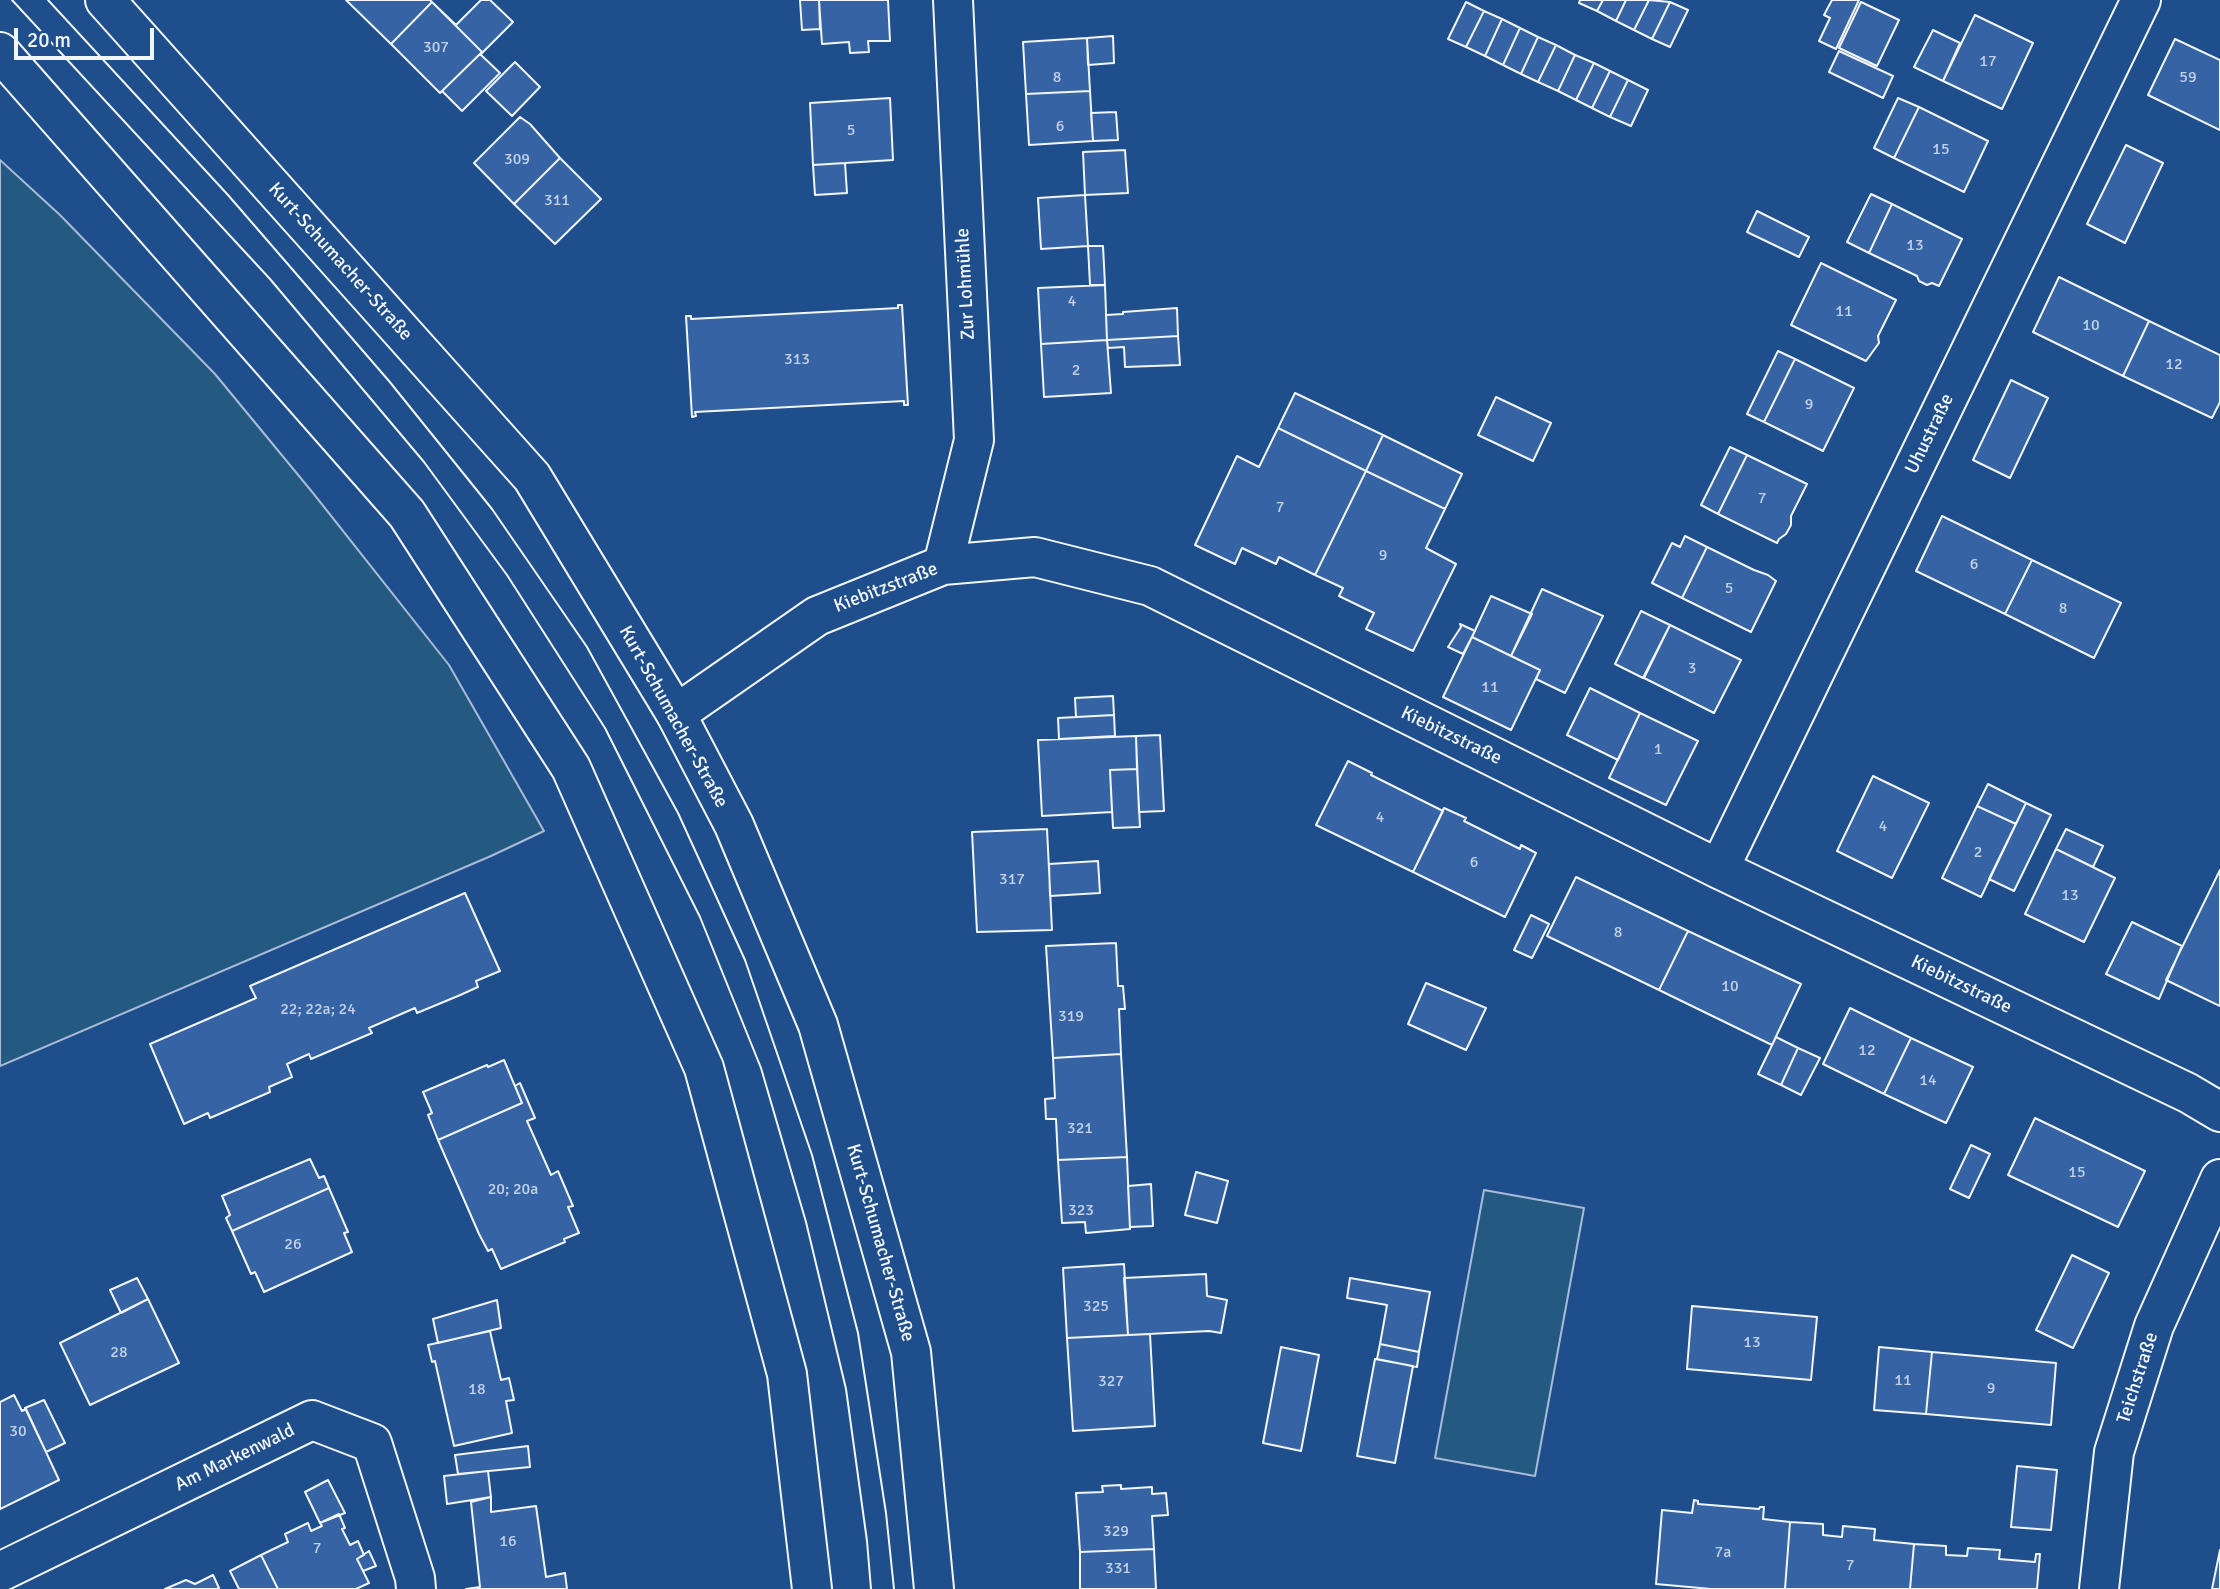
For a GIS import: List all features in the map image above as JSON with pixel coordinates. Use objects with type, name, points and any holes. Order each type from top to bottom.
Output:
[{"type":"street","name":"Kurt-Schumacher-Straße","points":[[106,0],[532,477],[676,715],[734,825],[818,1025],[911,1352],[934,1589]]},
{"type":"street","name":"Zur Lohmühle","points":[[943,565],[974,440],[953,0]]},
{"type":"street","name":"Uhustraße","points":[[1719,869],[2141,0]]},
{"type":"street","points":[[0,52],[407,514],[571,768],[704,1068],[787,1374],[812,1589]]},
{"type":"street","name":"Kiebitzstraße","points":[[676,715],[817,615],[943,565],[1035,557],[1150,586],[1719,869],[2188,1093],[2220,1112]]},
{"type":"street","name":"Teichstraße","points":[[2099,1589],[2114,1452],[2154,1325],[2220,1179]]},
{"type":"street","name":"Am Markenwald","points":[[0,1572],[312,1420],[372,1443],[415,1578],[416,1589]]},
{"type":"shaded area","points":[[0,160],[60,215],[215,374],[313,493],[449,665],[544,831],[0,1066]]},
{"type":"shaded area","points":[[1484,1190],[1584,1208],[1535,1476],[1435,1458]]},
{"type":"building","points":[[346,0],[430,0],[432,2],[391,44]]},
{"type":"building","points":[[481,0],[490,0],[513,22],[480,55],[482,52],[433,3],[456,25]]},
{"type":"building","points":[[800,0],[819,0],[820,29],[802,30]]},
{"type":"building","points":[[819,0],[888,0],[890,41],[868,41],[869,52],[850,53],[849,42],[822,44]]},
{"type":"building","points":[[1580,0],[1603,0],[1597,11],[1579,3]]},
{"type":"building","points":[[1603,0],[1626,0],[1616,21],[1597,11]]},
{"type":"building","points":[[1626,0],[1649,0],[1634,30],[1616,21]]},
{"type":"building","points":[[1649,0],[1670,2],[1652,39],[1634,30]]},
{"type":"building","points":[[1832,0],[1859,0],[1836,49],[1819,41],[1830,18],[1824,15]]},
{"type":"building","points":[[432,2],[482,52],[440,93],[391,44]]},
{"type":"building","points":[[1466,2],[1484,11],[1466,47],[1448,39]]},
{"type":"building","points":[[1670,2],[1688,10],[1670,47],[1652,39]]},
{"type":"building","points":[[1861,2],[1899,20],[1877,66],[1839,48]]},
{"type":"building","points":[[1484,11],[1502,19],[1485,56],[1466,47]]},
{"type":"building","points":[[1975,15],[2033,43],[2002,109],[1943,81]]},
{"type":"building","points":[[1502,19],[1520,28],[1503,65],[1485,56]]},
{"type":"building","points":[[1520,28],[1538,37],[1521,74],[1503,65]]},
{"type":"building","points":[[1933,30],[1960,43],[1943,81],[1914,67]]},
{"type":"building","points":[[1113,36],[1114,63],[1088,65],[1087,38]]},
{"type":"building","points":[[1538,37],[1556,45],[1538,82],[1521,74]]},
{"type":"building","points":[[1087,38],[1090,91],[1026,94],[1023,42]]},
{"type":"building","points":[[2175,39],[2220,60],[2220,130],[2148,95]]},
{"type":"building","points":[[1556,45],[1575,55],[1558,91],[1538,82]]},
{"type":"building","points":[[1839,51],[1893,76],[1883,98],[1829,72]]},
{"type":"building","points":[[480,54],[500,73],[462,111],[442,91]]},
{"type":"building","points":[[1575,55],[1594,63],[1576,100],[1558,91]]},
{"type":"building","points":[[515,62],[540,87],[512,116],[486,91]]},
{"type":"building","points":[[1594,63],[1610,71],[1592,108],[1576,100]]},
{"type":"building","points":[[1610,71],[1628,80],[1610,117],[1592,108]]},
{"type":"building","points":[[1628,80],[1648,90],[1631,126],[1610,117]]},
{"type":"building","points":[[1090,91],[1093,141],[1029,145],[1026,94]]},
{"type":"building","points":[[890,98],[893,160],[813,165],[810,103]]},
{"type":"building","points":[[1898,98],[1919,107],[1894,158],[1874,148]]},
{"type":"building","points":[[1919,107],[1988,141],[1964,192],[1894,158]]},
{"type":"building","points":[[1116,112],[1118,140],[1093,141],[1091,113]]},
{"type":"building","points":[[520,117],[530,124],[560,158],[514,204],[474,163]]},
{"type":"building","points":[[2126,145],[2163,163],[2125,243],[2087,224]]},
{"type":"building","points":[[1125,150],[1128,193],[1085,195],[1083,152]]},
{"type":"building","points":[[560,158],[601,199],[555,244],[514,204]]},
{"type":"building","points":[[845,163],[847,193],[815,195],[813,165]]},
{"type":"building","points":[[1871,194],[1892,204],[1869,253],[1847,242]]},
{"type":"building","points":[[1085,195],[1088,246],[1041,249],[1038,198]]},
{"type":"building","points":[[1892,204],[1962,239],[1939,286],[1932,283],[1927,285],[1919,281],[1917,276],[1869,253]]},
{"type":"building","points":[[1757,211],[1809,237],[1799,257],[1747,232]]},
{"type":"building","points":[[1088,246],[1103,246],[1105,285],[1090,285]]},
{"type":"building","points":[[1821,263],[1896,300],[1878,336],[1879,343],[1866,361],[1791,325]]},
{"type":"building","points":[[2059,277],[2149,321],[2123,376],[2033,332]]},
{"type":"building","points":[[1105,285],[1107,340],[1041,344],[1038,288]]},
{"type":"building","points":[[898,305],[902,305],[908,405],[904,405],[904,401],[695,412],[696,416],[692,417],[686,316],[691,316],[691,319],[898,308]]},
{"type":"building","points":[[1177,308],[1178,336],[1107,340],[1106,315]]},
{"type":"building","points":[[2149,321],[2220,355],[2220,402],[2212,418],[2123,376]]},
{"type":"building","points":[[1178,336],[1180,365],[1125,367],[1124,347],[1108,348],[1107,340]]},
{"type":"building","points":[[1107,340],[1111,393],[1044,397],[1041,344]]},
{"type":"building","points":[[1778,351],[1795,359],[1764,422],[1747,414]]},
{"type":"building","points":[[1795,359],[1854,388],[1823,451],[1764,422]]},
{"type":"building","points":[[2011,380],[2048,398],[2010,478],[1973,460]]},
{"type":"building","points":[[1295,393],[1383,435],[1366,471],[1278,428]]},
{"type":"building","points":[[1496,397],[1551,423],[1533,461],[1478,435]]},
{"type":"building","points":[[1278,428],[1366,471],[1315,575],[1279,557],[1276,564],[1242,548],[1235,564],[1195,545],[1237,456],[1259,467]]},
{"type":"building","points":[[1383,435],[1462,474],[1445,509],[1366,471]]},
{"type":"building","points":[[1730,447],[1747,455],[1718,514],[1701,505]]},
{"type":"building","points":[[1747,455],[1807,484],[1791,516],[1791,525],[1777,543],[1718,514]]},
{"type":"building","points":[[1366,471],[1445,509],[1426,548],[1456,564],[1413,651],[1366,629],[1374,613],[1339,596],[1343,588],[1315,575]]},
{"type":"building","points":[[1942,516],[2032,560],[2005,614],[1916,571]]},
{"type":"building","points":[[1685,536],[1707,547],[1682,598],[1652,583],[1672,543],[1680,547]]},
{"type":"building","points":[[1707,547],[1776,581],[1751,632],[1682,598]]},
{"type":"building","points":[[2032,560],[2121,603],[2094,658],[2005,614]]},
{"type":"building","points":[[1542,589],[1603,616],[1565,693],[1536,679],[1540,670],[1511,656]]},
{"type":"building","points":[[1491,596],[1532,614],[1511,656],[1472,637]]},
{"type":"building","points":[[1641,611],[1670,625],[1643,678],[1615,664]]},
{"type":"building","points":[[1460,624],[1475,631],[1463,654],[1448,647],[1461,627]]},
{"type":"building","points":[[1670,625],[1741,660],[1714,713],[1644,678]]},
{"type":"building","points":[[1472,637],[1540,670],[1511,730],[1443,697]]},
{"type":"building","points":[[1590,688],[1640,713],[1618,760],[1567,735]]},
{"type":"building","points":[[1113,696],[1114,715],[1076,717],[1075,698]]},
{"type":"building","points":[[1640,713],[1698,741],[1666,805],[1609,778]]},
{"type":"building","points":[[1114,715],[1115,736],[1059,739],[1058,718]]},
{"type":"building","points":[[1160,735],[1164,811],[1139,812],[1136,736]]},
{"type":"building","points":[[1136,736],[1137,769],[1110,770],[1112,812],[1042,816],[1038,740]]},
{"type":"building","points":[[1348,761],[1443,811],[1413,872],[1316,825]]},
{"type":"building","points":[[1137,769],[1140,827],[1113,828],[1110,770]]},
{"type":"building","points":[[1873,776],[1929,803],[1892,878],[1837,851]]},
{"type":"building","points":[[1988,784],[2026,803],[2016,824],[1977,806]]},
{"type":"building","points":[[2026,803],[2051,815],[2014,891],[1989,879]]},
{"type":"building","points":[[1977,806],[2016,824],[1981,897],[1942,878]]},
{"type":"building","points":[[1444,808],[1520,849],[1521,845],[1536,853],[1505,917],[1413,872]]},
{"type":"building","points":[[1047,829],[1052,930],[977,932],[972,832]]},
{"type":"building","points":[[2066,829],[2103,846],[2093,867],[2056,849]]},
{"type":"building","points":[[2056,849],[2115,878],[2084,942],[2025,914]]},
{"type":"building","points":[[1098,861],[1100,893],[1050,896],[1049,864]]},
{"type":"building","points":[[2220,870],[2220,1006],[2166,980]]},
{"type":"building","points":[[1576,877],[1688,931],[1659,990],[1547,936]]},
{"type":"building","points":[[465,893],[500,971],[476,981],[478,987],[458,996],[417,1013],[415,1008],[369,1028],[372,1033],[311,1059],[309,1054],[287,1064],[292,1077],[269,1087],[270,1092],[210,1118],[208,1113],[184,1124],[150,1044],[256,998],[250,986]]},
{"type":"building","points":[[1531,915],[1549,924],[1532,958],[1514,950]]},
{"type":"building","points":[[2132,922],[2182,946],[2159,999],[2106,974]]},
{"type":"building","points":[[1688,931],[1801,984],[1772,1045],[1659,990]]},
{"type":"building","points":[[1116,943],[1118,986],[1123,986],[1125,1009],[1119,1009],[1121,1054],[1053,1058],[1046,946]]},
{"type":"building","points":[[1426,983],[1486,1008],[1466,1050],[1408,1024]]},
{"type":"building","points":[[1850,1008],[1911,1038],[1884,1094],[1823,1064]]},
{"type":"building","points":[[1776,1037],[1798,1048],[1781,1085],[1758,1074]]},
{"type":"building","points":[[1911,1038],[1973,1067],[1946,1123],[1884,1094]]},
{"type":"building","points":[[1798,1048],[1820,1058],[1801,1095],[1781,1085]]},
{"type":"building","points":[[1121,1054],[1127,1157],[1058,1160],[1056,1119],[1046,1119],[1045,1099],[1055,1098],[1053,1058]]},
{"type":"building","points":[[504,1060],[522,1103],[438,1140],[428,1115],[432,1113],[423,1092]]},
{"type":"building","points":[[520,1083],[535,1118],[527,1121],[551,1175],[558,1171],[573,1206],[568,1207],[579,1233],[564,1239],[565,1242],[501,1269],[492,1249],[488,1251],[479,1234],[438,1140],[522,1103],[515,1086]]},
{"type":"building","points":[[2035,1118],[2145,1171],[2118,1227],[2008,1175]]},
{"type":"building","points":[[1971,1145],[1990,1154],[1969,1198],[1950,1189]]},
{"type":"building","points":[[1127,1157],[1130,1229],[1086,1233],[1085,1222],[1062,1223],[1058,1160]]},
{"type":"building","points":[[310,1159],[319,1178],[324,1176],[329,1188],[232,1231],[226,1218],[230,1215],[222,1196]]},
{"type":"building","points":[[1196,1172],[1228,1181],[1217,1223],[1185,1215]]},
{"type":"building","points":[[1151,1184],[1153,1226],[1130,1227],[1128,1186]]},
{"type":"building","points":[[329,1188],[348,1232],[344,1233],[352,1252],[264,1292],[255,1272],[251,1274],[232,1231]]},
{"type":"building","points":[[2072,1255],[2109,1273],[2073,1348],[2036,1330]]},
{"type":"building","points":[[1124,1264],[1128,1335],[1067,1338],[1063,1268]]},
{"type":"building","points":[[1206,1274],[1207,1296],[1227,1300],[1221,1333],[1209,1331],[1128,1335],[1124,1278]]},
{"type":"building","points":[[137,1278],[148,1299],[121,1313],[110,1290]]},
{"type":"building","points":[[1350,1278],[1430,1292],[1419,1352],[1380,1344],[1387,1305],[1347,1298]]},
{"type":"building","points":[[148,1299],[179,1363],[90,1405],[60,1343]]},
{"type":"building","points":[[497,1300],[501,1328],[438,1343],[433,1319]]},
{"type":"building","points":[[1692,1306],[1817,1317],[1811,1380],[1687,1369]]},
{"type":"building","points":[[490,1331],[501,1380],[509,1378],[514,1400],[506,1401],[512,1433],[454,1446],[435,1361],[432,1362],[428,1345]]},
{"type":"building","points":[[1150,1334],[1155,1426],[1073,1431],[1067,1338]]},
{"type":"building","points":[[1380,1344],[1419,1352],[1417,1367],[1377,1359]]},
{"type":"building","points":[[1281,1347],[1319,1355],[1301,1451],[1263,1443]]},
{"type":"building","points":[[1879,1347],[1932,1352],[1926,1414],[1874,1410]]},
{"type":"building","points":[[1932,1352],[2056,1363],[2051,1425],[1926,1414]]},
{"type":"building","points":[[1375,1359],[1413,1366],[1395,1463],[1357,1456]]},
{"type":"building","points":[[14,1395],[22,1411],[26,1409],[59,1480],[0,1509],[0,1402]]},
{"type":"building","points":[[44,1400],[65,1443],[46,1452],[25,1408]]},
{"type":"building","points":[[528,1446],[530,1467],[458,1474],[455,1455]]},
{"type":"building","points":[[2017,1466],[2057,1470],[2051,1530],[2011,1527]]},
{"type":"building","points":[[488,1471],[491,1497],[447,1504],[444,1476]]},
{"type":"building","points":[[328,1480],[345,1513],[320,1523],[305,1492]]},
{"type":"building","points":[[1121,1485],[1121,1489],[1152,1487],[1152,1494],[1166,1493],[1168,1515],[1152,1516],[1154,1549],[1080,1552],[1076,1493],[1103,1492],[1102,1486]]},
{"type":"building","points":[[491,1497],[491,1512],[536,1506],[546,1577],[565,1573],[567,1589],[466,1589],[480,1587],[471,1502]]},
{"type":"building","points":[[1694,1500],[1698,1501],[1698,1504],[1759,1509],[1764,1507],[1763,1519],[1790,1522],[1785,1589],[1711,1589],[1656,1584],[1662,1510],[1692,1513]]},
{"type":"building","points":[[339,1514],[345,1528],[342,1529],[350,1545],[358,1541],[364,1555],[357,1559],[369,1583],[356,1589],[278,1589],[261,1555],[288,1542],[285,1534],[308,1523],[311,1531],[322,1526],[320,1523]]},
{"type":"building","points":[[1790,1522],[1823,1524],[1823,1535],[1842,1537],[1843,1526],[1875,1529],[1874,1540],[1914,1544],[1910,1589],[1785,1589]]},
{"type":"building","points":[[1914,1544],[1946,1546],[1946,1555],[1967,1556],[1968,1548],[2000,1550],[1999,1559],[2035,1562],[2036,1554],[2040,1554],[2037,1589],[1910,1589]]},
{"type":"building","points":[[1154,1549],[1156,1589],[1080,1589],[1080,1552]]},
{"type":"building","points":[[2220,1550],[2220,1589],[2212,1589]]},
{"type":"building","points":[[369,1551],[376,1566],[363,1571],[357,1559]]},
{"type":"building","points":[[261,1555],[278,1589],[239,1589],[230,1571]]},
{"type":"building","points":[[213,1575],[219,1588],[217,1589],[165,1589],[186,1580],[195,1584]]},
{"type":"tram line","points":[[12,0],[270,279],[424,462],[507,575],[605,728],[700,917],[761,1068],[806,1222],[846,1389],[871,1589]]},
{"type":"tram line","points":[[48,0],[228,195],[389,381],[492,509],[587,647],[678,813],[745,960],[812,1155],[858,1333],[886,1513],[894,1589]]}]
